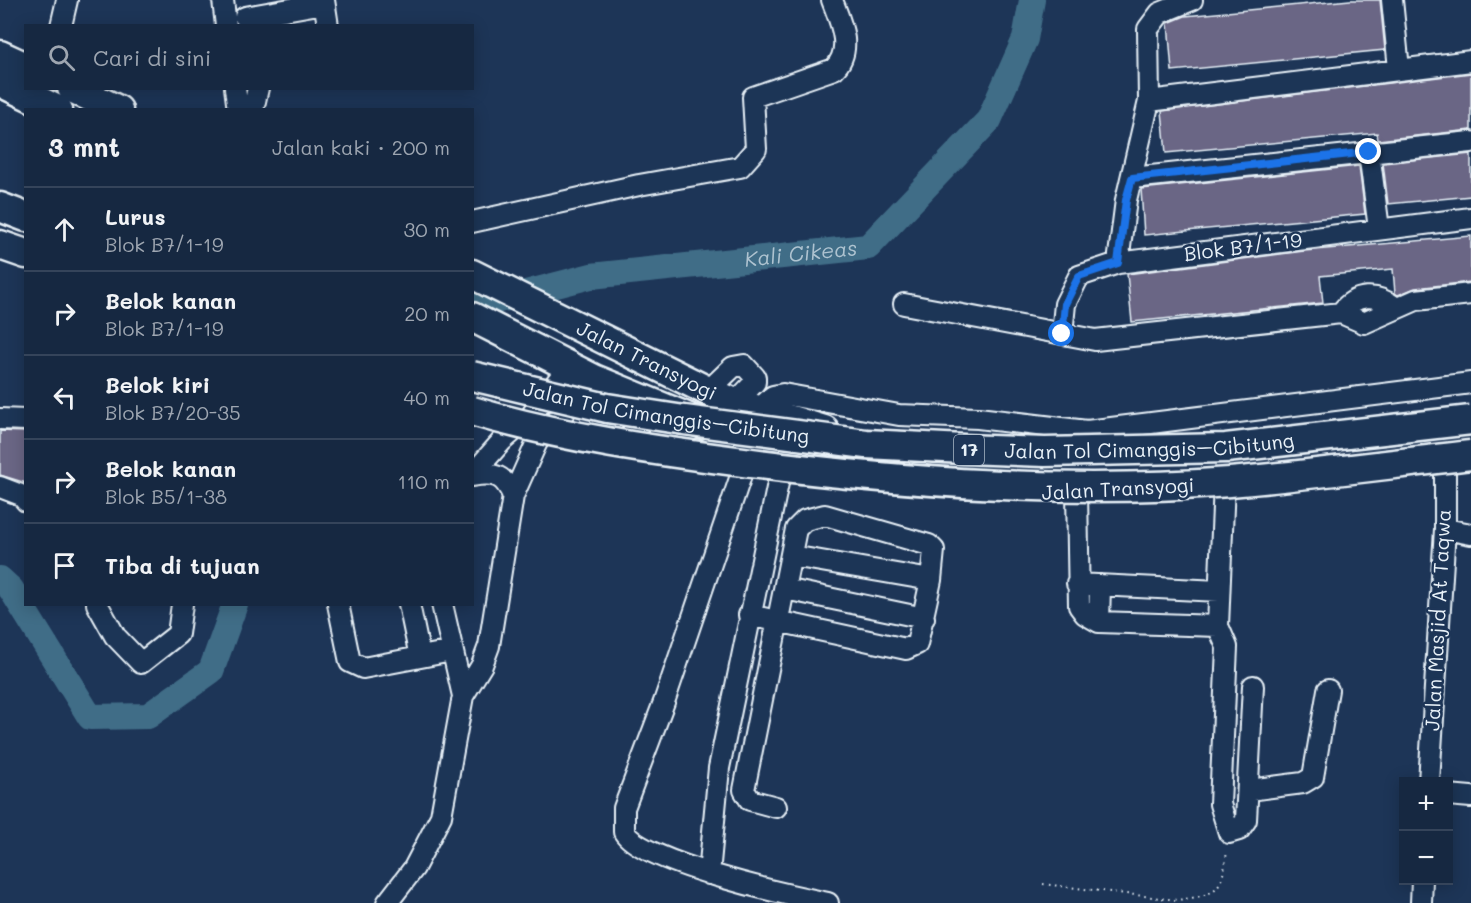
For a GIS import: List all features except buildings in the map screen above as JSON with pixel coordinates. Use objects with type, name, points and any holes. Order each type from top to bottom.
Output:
[{"type":"highway","points":[[0,55],[24,66]]},
{"type":"highway","points":[[0,82],[54,108]]},
{"type":"highway","points":[[76,90],[114,108]]},
{"type":"highway","points":[[0,207],[24,216]]},
{"type":"highway","points":[[0,245],[24,253]]},
{"type":"highway","name":"Jalan Transyogi","points":[[474,275],[708,391],[747,407],[852,438],[964,461],[1022,463],[1471,416]]},
{"type":"highway","name":"Jalan Transyogi","points":[[474,318],[594,379],[752,444],[909,485],[1000,494],[1077,492],[1224,483],[1462,457]]},
{"type":"highway","name":"Jalan Tol Cimanggis–Cibitung","points":[[474,376],[607,408],[684,420],[866,444],[964,449],[1045,452],[1226,448],[1471,420]]},
{"type":"highway","name":"Jalan Tol Cimanggis–Cibitung","points":[[474,411],[600,441],[679,454],[863,477],[963,484],[1045,486],[1228,482],[1462,457]]},
{"type":"street","points":[[61,24],[67,0]]},
{"type":"street","points":[[223,0],[233,20],[324,2],[328,24]]},
{"type":"street","points":[[474,222],[645,184],[740,167],[756,149],[753,97],[834,69],[841,63],[845,36],[832,0]]},
{"type":"street","points":[[1118,263],[1126,200],[1149,101],[1148,29],[1160,13],[1192,0]]},
{"type":"street","points":[[1392,0],[1399,69]]},
{"type":"street","points":[[1149,101],[1471,61]]},
{"type":"street","points":[[235,90],[238,108]]},
{"type":"street","points":[[253,108],[258,90]]},
{"type":"street","points":[[1132,178],[1471,142]]},
{"type":"street","points":[[1369,152],[1379,229]]},
{"type":"street","name":"Blok B7/1-19","points":[[1062,334],[1065,304],[1079,276],[1118,263],[1471,218]]},
{"type":"street","points":[[904,304],[1095,340],[1341,313],[1346,305],[1365,296],[1383,298],[1395,308],[1416,300],[1471,294]]},
{"type":"street","points":[[474,474],[502,441],[530,417],[560,361]]},
{"type":"street","points":[[708,391],[733,367],[744,365],[755,377],[747,407]]},
{"type":"street","points":[[387,903],[414,868],[441,816],[463,696],[482,665],[489,646],[513,496],[537,442],[594,379]]},
{"type":"street","points":[[747,407],[783,394],[899,415],[988,419],[1087,432],[1471,383]]},
{"type":"street","points":[[1211,416],[1215,444]]},
{"type":"street","points":[[0,419],[24,420]]},
{"type":"street","points":[[752,444],[664,702],[624,808],[622,820],[624,832],[635,844],[709,874],[786,895],[828,903]]},
{"type":"street","points":[[709,874],[719,768],[748,615],[784,454]]},
{"type":"street","name":"Jalan Masjid At Taqwa","points":[[1429,777],[1445,529],[1462,457]]},
{"type":"street","points":[[474,476],[491,473],[500,476],[507,482],[513,496]]},
{"type":"street","points":[[1224,483],[1218,626],[1227,647],[1221,804],[1229,833],[1239,830],[1246,820],[1253,686]]},
{"type":"street","points":[[0,488],[24,497]]},
{"type":"street","points":[[1077,492],[1077,584],[1079,606],[1084,614],[1099,622],[1218,626]]},
{"type":"street","points":[[748,615],[778,622],[906,649],[917,644],[931,580],[934,550],[929,545],[825,515],[802,522],[796,529],[792,556],[784,589],[778,622],[744,790],[750,800],[776,807]]},
{"type":"street","points":[[1445,529],[1471,534]]},
{"type":"street","points":[[792,556],[931,580]]},
{"type":"street","points":[[1077,584],[1219,591]]},
{"type":"street","points":[[1099,622],[1100,585]]},
{"type":"street","points":[[784,589],[924,618]]},
{"type":"street","points":[[98,606],[115,636],[141,663],[178,634],[182,606]]},
{"type":"street","points":[[338,606],[350,663],[353,666],[363,668],[452,651]]},
{"type":"street","points":[[409,606],[420,657]]},
{"type":"street","points":[[442,606],[463,696]]},
{"type":"street","points":[[1249,790],[1303,783],[1312,777],[1328,690]]},
{"type":"street","points":[[1453,795],[1471,797]]},
{"type":"street","points":[[1421,903],[1422,885]]},
{"type":"path","points":[[1043,884],[1177,900],[1208,895],[1217,890],[1224,879],[1229,833]]},
{"type":"waterway","name":"Kali Cikeas","points":[[474,306],[591,276],[868,247],[989,120],[1025,39],[1032,0]]},
{"type":"waterway","name":"Kali Cikeas","points":[[0,579],[11,589],[90,717],[148,716],[211,671],[234,606]]},
{"type":"route","points":[[1062,334],[1065,304],[1079,276],[1118,263],[1126,200],[1132,178],[1369,152]]}]
